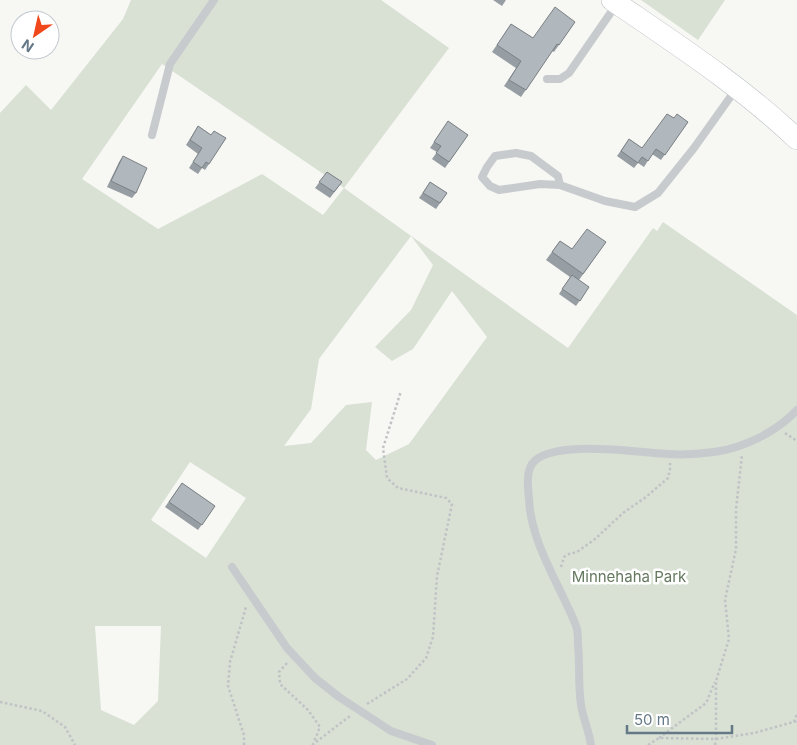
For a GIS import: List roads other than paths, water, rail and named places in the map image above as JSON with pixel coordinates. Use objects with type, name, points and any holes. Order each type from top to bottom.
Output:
[{"type":"main road","points":[[615,2],[737,87],[797,139]]},
{"type":"lane","points":[[152,135],[170,64],[214,0]]},
{"type":"lane","points":[[547,79],[560,79],[569,73],[615,2]]},
{"type":"lane","points":[[560,185],[558,176],[531,156],[516,152],[495,156],[482,177],[490,186],[499,190],[540,184],[560,185],[605,201],[635,207],[658,193],[694,148],[737,87]]},
{"type":"lane","points":[[591,745],[581,706],[580,657],[577,629],[546,561],[532,518],[528,476],[532,464],[542,456],[555,452],[591,448],[670,454],[715,452],[743,445],[778,428],[797,410]]},
{"type":"lane","points":[[232,567],[287,648],[315,678],[339,697],[390,731],[432,745]]},
{"type":"park label","name":"Minnehaha Park","points":[[629,577]]}]
